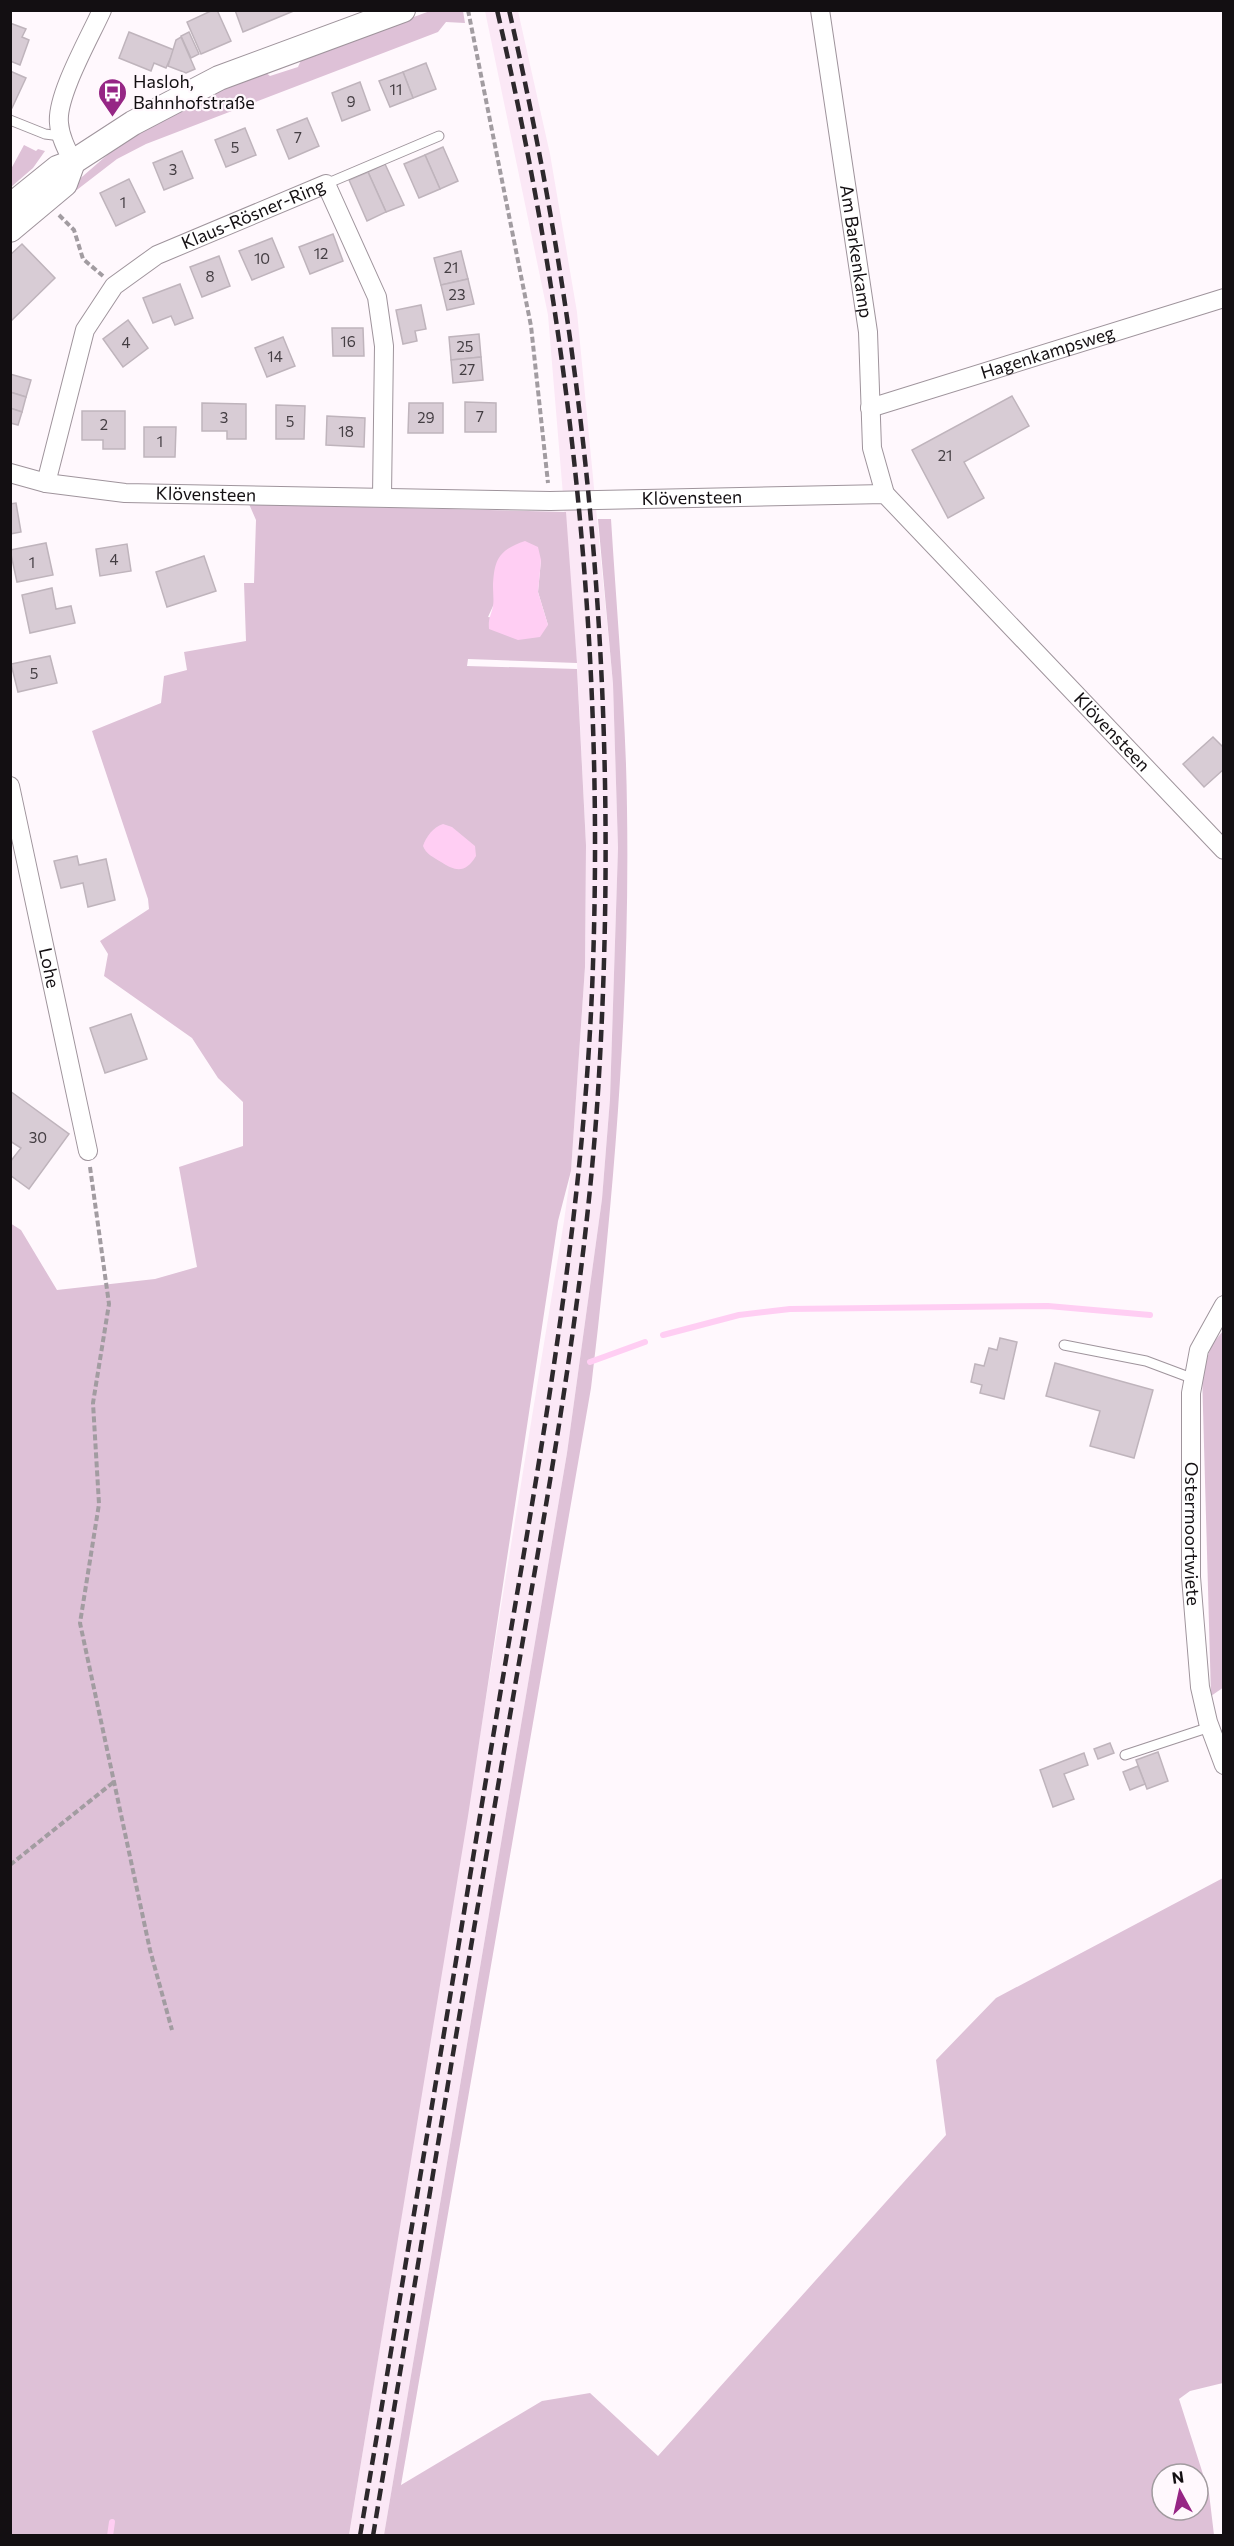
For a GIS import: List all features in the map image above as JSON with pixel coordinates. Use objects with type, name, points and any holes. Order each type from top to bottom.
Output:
[{"type":"main road","points":[[10,206],[57,168],[73,162],[133,123],[219,78],[403,10]]},
{"type":"main road","points":[[10,230],[65,184],[73,162]]},
{"type":"street","points":[[73,162],[61,136],[58,122],[60,103],[102,10]]},
{"type":"street","name":"Am Barkenkamp","points":[[820,10],[868,332],[872,448],[885,494]]},
{"type":"street","name":"Klaus-Rösner-Ring","points":[[46,483],[85,330],[114,286],[157,255],[326,184],[377,297],[384,346],[382,496]]},
{"type":"street","name":"Hagenkampsweg","points":[[870,408],[1224,298]]},
{"type":"street","name":"Klövensteen","points":[[10,473],[46,483],[125,494],[382,496],[550,501],[885,494],[1224,850]]},
{"type":"street","name":"Lohe","points":[[10,786],[88,1151]]},
{"type":"street","name":"Ostermoortwiete","points":[[1224,1305],[1199,1350],[1191,1393],[1191,1576],[1200,1687],[1210,1727],[1224,1765]]},
{"type":"lane","points":[[10,120],[45,134],[61,136]]},
{"type":"lane","points":[[326,184],[439,136]]},
{"type":"lane","points":[[1064,1345],[1146,1361],[1194,1379]]},
{"type":"lane","points":[[1125,1755],[1210,1727]]},
{"type":"path","points":[[468,10],[531,326],[550,501]]},
{"type":"path","points":[[45,200],[74,230],[83,259],[114,286]]},
{"type":"path","points":[[88,1151],[109,1304],[93,1402],[99,1504],[80,1623],[150,1950],[172,2030]]},
{"type":"path","points":[[10,1865],[115,1781]]},
{"type":"shaded area","points":[[430,11],[463,11],[465,23],[446,22],[438,32],[146,144],[117,159],[56,206],[53,202],[113,150],[150,124],[188,103],[264,71],[270,76],[298,67],[302,58]]},
{"type":"shaded area","points":[[485,11],[518,11],[550,154],[577,312],[613,684],[618,848],[610,1099],[602,1199],[567,1453],[384,2535],[349,2536],[564,1221],[571,1171],[585,967],[586,845],[577,663],[548,315]]},
{"type":"shaded area","points":[[24,145],[36,151],[38,149],[45,151],[33,168],[11,187],[11,169]]},
{"type":"shaded area","points":[[249,504],[566,512],[577,663],[468,659],[467,666],[577,669],[586,845],[585,967],[571,1171],[558,1221],[468,1816],[349,2535],[11,2535],[10,1223],[21,1230],[57,1290],[155,1279],[197,1267],[179,1167],[243,1146],[243,1102],[218,1078],[192,1038],[104,976],[108,954],[100,941],[149,909],[148,899],[92,731],[161,703],[164,676],[187,670],[184,652],[246,641],[244,583],[254,583],[256,520]],"holes":[[[541,560],[538,592],[548,625],[488,617],[493,606]]]},
{"type":"shaded area","points":[[598,519],[611,519],[623,701],[627,809],[623,1027],[607,1244],[591,1388],[401,2485],[542,2401],[590,2393],[658,2456],[946,2135],[936,2060],[996,1998],[1223,1878],[1223,2383],[1190,2391],[1179,2399],[1199,2462],[1150,2462],[1150,2522],[1210,2522],[1210,2501],[1214,2535],[384,2535],[567,1453],[602,1199],[610,1099],[618,848],[613,684]]},
{"type":"shaded area","points":[[525,541],[538,547],[541,560],[538,592],[548,625],[540,637],[518,640],[489,629],[489,622],[493,606],[497,563],[509,548]]},
{"type":"shaded area","points":[[443,824],[452,827],[475,846],[476,856],[468,866],[456,869],[430,855],[424,849],[423,846],[428,836],[436,827]]},
{"type":"shaded area","points":[[1223,1331],[1224,1687],[1211,1696],[1202,1373],[1212,1344]]},
{"type":"building","points":[[217,10],[231,41],[201,54],[187,22]]},
{"type":"building","points":[[235,10],[296,10],[243,32]]},
{"type":"building","points":[[10,23],[26,29],[22,37],[29,40],[20,65],[10,61]]},
{"type":"building","points":[[129,32],[174,50],[166,68],[154,63],[151,71],[119,58]]},
{"type":"building","points":[[189,32],[199,54],[191,58],[181,36]]},
{"type":"building","points":[[181,37],[195,69],[186,73],[168,66],[176,40]]},
{"type":"building","points":[[426,63],[436,89],[413,98],[403,72]]},
{"type":"building","points":[[10,71],[26,78],[12,108],[10,108]]},
{"type":"building","points":[[403,72],[413,98],[390,107],[379,81]]},
{"type":"building","points":[[360,82],[370,110],[342,121],[332,93]]},
{"type":"building","points":[[307,118],[319,146],[289,159],[277,130]]},
{"type":"building","points":[[245,128],[256,155],[226,167],[215,140]]},
{"type":"building","points":[[443,147],[458,181],[440,189],[425,155]]},
{"type":"building","points":[[182,151],[193,178],[164,190],[153,163]]},
{"type":"building","points":[[425,155],[440,189],[419,198],[404,164]]},
{"type":"building","points":[[385,164],[404,205],[386,212],[368,172]]},
{"type":"building","points":[[368,172],[386,212],[367,221],[349,180]]},
{"type":"building","points":[[129,179],[145,212],[116,226],[100,193]]},
{"type":"building","points":[[333,234],[343,261],[310,274],[299,247]]},
{"type":"building","points":[[272,238],[284,267],[252,280],[239,251]]},
{"type":"building","points":[[22,244],[55,278],[10,322],[10,255]]},
{"type":"building","points":[[461,251],[468,279],[441,285],[434,258]]},
{"type":"building","points":[[219,256],[230,286],[202,297],[190,267]]},
{"type":"building","points":[[468,279],[474,304],[447,310],[441,285]]},
{"type":"building","points":[[180,284],[193,318],[175,325],[171,316],[153,323],[143,298]]},
{"type":"building","points":[[421,305],[426,329],[415,331],[417,341],[403,344],[396,310]]},
{"type":"building","points":[[128,320],[148,348],[123,367],[103,339]]},
{"type":"building","points":[[332,328],[363,328],[364,356],[333,356]]},
{"type":"building","points":[[479,334],[481,357],[451,360],[449,337]]},
{"type":"building","points":[[283,337],[295,366],[267,377],[255,348]]},
{"type":"building","points":[[481,357],[483,380],[453,383],[451,360]]},
{"type":"building","points":[[10,374],[31,380],[26,397],[10,392]]},
{"type":"building","points":[[10,392],[26,397],[22,412],[10,408]]},
{"type":"building","points":[[1012,396],[1029,426],[964,462],[984,498],[948,518],[912,450]]},
{"type":"building","points":[[465,402],[496,403],[496,432],[465,432]]},
{"type":"building","points":[[202,403],[246,404],[246,439],[227,439],[227,431],[202,431]]},
{"type":"building","points":[[409,403],[443,403],[443,433],[408,433]]},
{"type":"building","points":[[276,405],[305,406],[304,439],[276,439]]},
{"type":"building","points":[[10,408],[22,412],[18,425],[10,423]]},
{"type":"building","points":[[82,411],[125,411],[125,449],[103,449],[103,440],[82,440]]},
{"type":"building","points":[[327,416],[365,418],[364,447],[326,445]]},
{"type":"building","points":[[144,427],[176,427],[175,457],[144,457]]},
{"type":"building","points":[[16,503],[21,532],[10,534],[10,504]]},
{"type":"building","points":[[46,543],[53,575],[17,582],[10,550]]},
{"type":"building","points":[[127,544],[131,571],[100,576],[96,549]]},
{"type":"building","points":[[204,556],[216,591],[167,607],[156,572]]},
{"type":"building","points":[[52,588],[56,609],[71,606],[75,623],[30,633],[22,595]]},
{"type":"building","points":[[50,656],[57,683],[18,692],[11,664]]},
{"type":"building","points":[[1213,737],[1224,748],[1224,769],[1204,787],[1183,764]]},
{"type":"building","points":[[77,856],[79,865],[106,859],[115,900],[88,907],[83,883],[61,888],[54,861]]},
{"type":"building","points":[[131,1014],[147,1059],[105,1073],[90,1028]]},
{"type":"building","points":[[10,1091],[69,1134],[29,1189],[10,1175],[10,1162],[21,1148],[10,1141]]},
{"type":"building","points":[[1000,1338],[1017,1342],[1004,1399],[980,1393],[982,1385],[971,1382],[975,1364],[984,1366],[989,1348],[997,1350]]},
{"type":"building","points":[[1055,1363],[1153,1390],[1134,1458],[1090,1446],[1100,1411],[1046,1396]]},
{"type":"building","points":[[1110,1743],[1114,1753],[1098,1759],[1094,1749]]},
{"type":"building","points":[[1158,1752],[1168,1781],[1147,1789],[1136,1760]]},
{"type":"building","points":[[1084,1753],[1088,1765],[1064,1774],[1074,1799],[1053,1807],[1040,1770]]},
{"type":"building","points":[[1138,1766],[1145,1784],[1130,1790],[1123,1772]]},
{"type":"waterway","points":[[663,1335],[739,1315],[790,1309],[1048,1306],[1150,1315]]},
{"type":"waterway","points":[[590,1362],[645,1342]]},
{"type":"waterway","points":[[110,2536],[112,2522]]},
{"type":"railway","points":[[360,2536],[545,1426],[571,1242],[588,1057],[593,964],[595,844],[593,724],[587,604],[562,365],[544,246],[523,128],[497,10]]},
{"type":"railway","points":[[373,2536],[560,1417],[583,1255],[598,1092],[604,954],[605,818],[602,682],[593,548],[580,413],[561,279],[538,145],[509,10]]},
{"type":"place","name":"Hasloh, Bahnhofstraße","points":[[112,118]]}]
